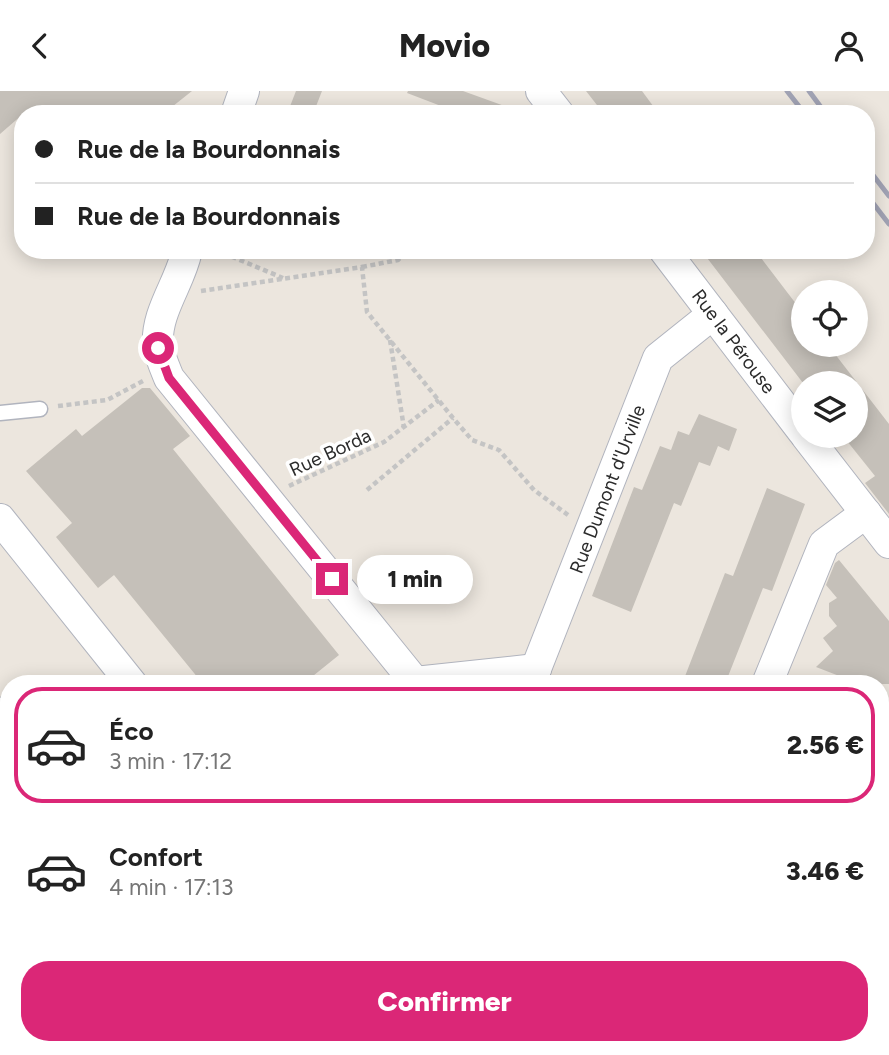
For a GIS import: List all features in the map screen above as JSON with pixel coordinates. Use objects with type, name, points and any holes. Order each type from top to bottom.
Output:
[{"type":"street","points":[[541,91],[552,105]]},
{"type":"street","points":[[185,259],[159,327],[158,348],[169,378],[409,675]]},
{"type":"street","name":"Rue la Pérouse","points":[[671,259],[791,416]]},
{"type":"street","name":"Rue Dumont d'Urville","points":[[534,675],[658,358],[712,314]]},
{"type":"street","name":"Rue la Pérouse","points":[[816,448],[889,543]]},
{"type":"street","points":[[770,675],[824,544],[866,513]]},
{"type":"street","points":[[0,519],[125,675]]},
{"type":"lane","points":[[0,413],[40,409]]},
{"type":"path","points":[[238,259],[286,278]]},
{"type":"path","points":[[175,285],[194,292],[399,259]]},
{"type":"path","points":[[362,267],[367,312],[453,418],[472,440],[499,450],[534,490],[591,533]]},
{"type":"path","points":[[389,339],[404,428]]},
{"type":"path","points":[[40,409],[107,400],[166,369]]},
{"type":"path","name":"Rue Borda","points":[[266,497],[384,442],[439,400]]},
{"type":"path","points":[[367,490],[453,418]]},
{"type":"building","points":[[0,91],[192,91],[174,105],[14,105],[14,122],[0,134]]},
{"type":"building","points":[[296,91],[322,91],[317,105],[291,105]]},
{"type":"building","points":[[463,91],[502,105],[438,105],[407,93]]},
{"type":"building","points":[[586,91],[642,91],[652,105],[597,105]]},
{"type":"building","points":[[708,259],[762,259],[791,297],[791,357],[837,357],[848,371],[794,371]]},
{"type":"building","points":[[142,388],[150,388],[190,436],[173,449],[339,655],[314,675],[196,675],[114,575],[98,588],[56,537],[72,523],[26,471],[76,429],[82,436]]},
{"type":"building","points":[[868,397],[889,424],[889,514],[865,483],[875,476],[853,448],[868,448]]},
{"type":"building","points":[[699,414],[737,429],[729,451],[718,446],[710,466],[699,462],[681,506],[674,503],[631,612],[592,596],[634,487],[642,490],[660,446],[671,450],[678,431],[689,435]]},
{"type":"building","points":[[767,488],[805,504],[772,591],[763,588],[729,675],[685,675],[725,573],[733,576]]},
{"type":"building","points":[[839,560],[889,621],[889,675],[837,675],[816,667],[833,651],[823,638],[837,626],[829,616],[829,603],[837,598],[826,585],[835,563]]},
{"type":"railway","points":[[787,91],[798,105]]},
{"type":"railway","points":[[809,91],[819,105]]},
{"type":"railway","points":[[875,178],[889,196]]},
{"type":"railway","points":[[875,206],[889,224]]},
{"type":"route","points":[[158,348],[169,378],[332,579]]}]
